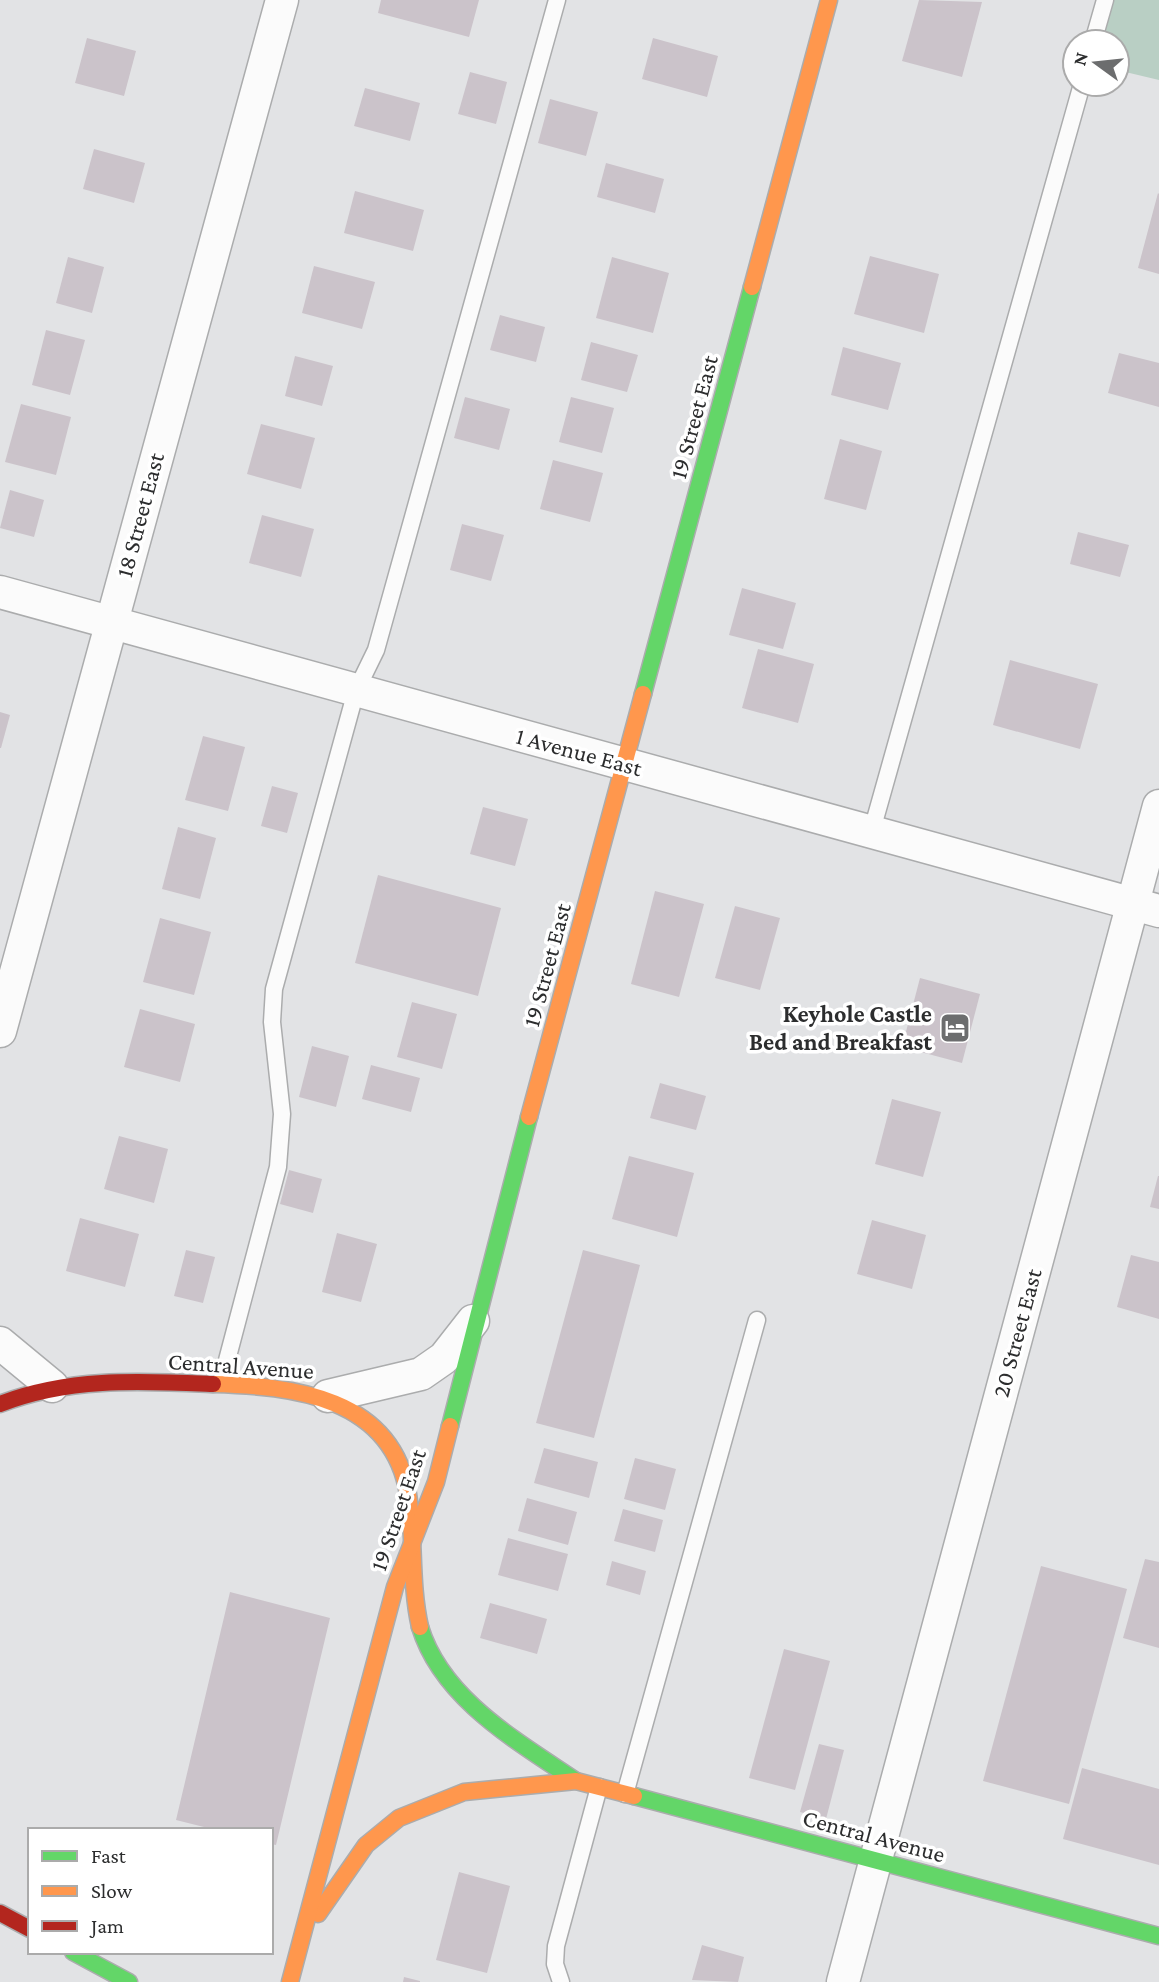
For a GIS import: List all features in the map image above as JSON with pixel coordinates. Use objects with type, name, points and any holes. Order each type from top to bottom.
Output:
[{"type":"street","name":"18 Street East","points":[[0,1031],[282,0]]},
{"type":"street","name":"19 Street East","points":[[290,1982],[395,1587],[413,1535],[436,1482],[476,1317],[829,0]]},
{"type":"street","name":"1 Avenue East","points":[[0,592],[624,765],[872,830],[1145,908]]},
{"type":"street","name":"20 Street East","points":[[843,1982],[875,1859],[1145,908],[1159,806]]},
{"type":"street","points":[[328,1396],[421,1374],[444,1358],[476,1317]]},
{"type":"street","points":[[0,1343],[52,1386]]},
{"type":"street","name":"Central Avenue","points":[[0,1404],[52,1386],[114,1381],[221,1383],[296,1389],[328,1396],[356,1411],[375,1427],[392,1450],[404,1476],[413,1535],[413,1583],[419,1622],[432,1656],[479,1713],[576,1781]]},
{"type":"street","name":"Central Avenue","points":[[272,1977],[366,1845],[399,1818],[464,1792],[576,1781],[1159,1937]]},
{"type":"street","points":[[0,1913],[28,1928]]},
{"type":"street","points":[[77,1954],[129,1982]]},
{"type":"lane","points":[[221,1383],[278,1167],[282,1114],[272,1022],[274,989],[356,691],[376,650],[556,0]]},
{"type":"lane","points":[[1098,28],[1105,0]]},
{"type":"lane","points":[[872,830],[1078,98]]},
{"type":"lane","points":[[625,1794],[757,1320]]},
{"type":"lane","points":[[561,1982],[555,1964],[556,1946],[599,1787]]},
{"type":"green space","points":[[1098,0],[1159,0],[1159,80],[1131,73],[1131,28],[1092,28]]},
{"type":"building","points":[[381,0],[479,0],[469,37],[378,13]]},
{"type":"building","points":[[919,0],[982,2],[962,77],[902,61]]},
{"type":"building","points":[[87,38],[136,51],[124,96],[75,83]]},
{"type":"building","points":[[653,38],[718,56],[707,97],[642,79]]},
{"type":"building","points":[[470,72],[507,82],[496,124],[458,114]]},
{"type":"building","points":[[365,88],[420,103],[410,141],[354,126]]},
{"type":"building","points":[[550,99],[598,112],[586,156],[538,143]]},
{"type":"building","points":[[94,149],[145,163],[134,203],[83,189]]},
{"type":"building","points":[[606,163],[664,179],[655,213],[597,197]]},
{"type":"building","points":[[355,191],[424,210],[413,251],[344,233]]},
{"type":"building","points":[[1159,194],[1159,274],[1138,268]]},
{"type":"building","points":[[870,256],[939,274],[924,333],[854,314]]},
{"type":"building","points":[[68,257],[104,267],[92,313],[56,303]]},
{"type":"building","points":[[612,257],[669,273],[653,333],[596,318]]},
{"type":"building","points":[[314,266],[375,282],[362,329],[302,313]]},
{"type":"building","points":[[500,315],[545,327],[536,362],[490,350]]},
{"type":"building","points":[[46,330],[85,340],[70,395],[32,385]]},
{"type":"building","points":[[591,342],[638,355],[627,392],[581,380]]},
{"type":"building","points":[[843,347],[901,363],[888,410],[831,395]]},
{"type":"building","points":[[1119,353],[1159,363],[1159,407],[1108,393]]},
{"type":"building","points":[[295,356],[333,366],[322,406],[285,396]]},
{"type":"building","points":[[465,397],[510,409],[499,450],[454,438]]},
{"type":"building","points":[[571,397],[614,408],[602,453],[559,442]]},
{"type":"building","points":[[21,404],[71,417],[56,475],[5,462]]},
{"type":"building","points":[[261,424],[315,438],[301,489],[247,474]]},
{"type":"building","points":[[840,439],[882,451],[866,510],[824,499]]},
{"type":"building","points":[[553,460],[603,473],[590,522],[540,509]]},
{"type":"building","points":[[10,490],[44,500],[34,537],[0,528]]},
{"type":"building","points":[[262,515],[314,529],[301,577],[249,563]]},
{"type":"building","points":[[462,524],[504,535],[491,581],[450,570]]},
{"type":"building","points":[[1078,532],[1129,545],[1120,577],[1070,564]]},
{"type":"building","points":[[742,588],[796,603],[783,649],[729,635]]},
{"type":"building","points":[[758,649],[814,664],[798,723],[742,708]]},
{"type":"building","points":[[1010,660],[1098,684],[1080,749],[993,725]]},
{"type":"building","points":[[0,712],[10,715],[1,748],[0,748]]},
{"type":"building","points":[[203,736],[245,747],[228,811],[185,800]]},
{"type":"building","points":[[272,786],[298,793],[287,833],[261,826]]},
{"type":"building","points":[[483,807],[528,819],[515,866],[470,854]]},
{"type":"building","points":[[178,827],[216,838],[200,899],[162,889]]},
{"type":"building","points":[[378,875],[501,908],[478,996],[355,963]]},
{"type":"building","points":[[655,891],[704,904],[679,997],[631,984]]},
{"type":"building","points":[[735,906],[780,918],[760,990],[715,978]]},
{"type":"building","points":[[160,918],[211,932],[194,995],[143,982]]},
{"type":"building","points":[[920,978],[980,994],[962,1063],[902,1047]]},
{"type":"building","points":[[412,1002],[457,1014],[442,1069],[397,1057]]},
{"type":"building","points":[[140,1009],[195,1024],[180,1082],[124,1067]]},
{"type":"building","points":[[312,1046],[349,1056],[336,1107],[299,1097]]},
{"type":"building","points":[[371,1065],[420,1078],[411,1112],[362,1099]]},
{"type":"building","points":[[660,1083],[706,1096],[696,1130],[650,1118]]},
{"type":"building","points":[[892,1099],[941,1112],[923,1177],[875,1164]]},
{"type":"building","points":[[119,1136],[168,1149],[154,1203],[104,1189]]},
{"type":"building","points":[[629,1156],[694,1173],[677,1237],[612,1219]]},
{"type":"building","points":[[289,1170],[322,1179],[313,1213],[280,1204]]},
{"type":"building","points":[[1159,1176],[1159,1209],[1150,1207]]},
{"type":"building","points":[[80,1218],[139,1234],[125,1287],[66,1271]]},
{"type":"building","points":[[872,1220],[926,1235],[912,1289],[857,1274]]},
{"type":"building","points":[[337,1233],[377,1244],[361,1302],[322,1292]]},
{"type":"building","points":[[186,1250],[215,1257],[203,1303],[174,1296]]},
{"type":"building","points":[[583,1250],[640,1265],[594,1438],[536,1423]]},
{"type":"building","points":[[1131,1255],[1159,1262],[1159,1319],[1117,1307]]},
{"type":"building","points":[[544,1448],[598,1462],[589,1498],[534,1483]]},
{"type":"building","points":[[635,1458],[676,1469],[665,1510],[624,1499]]},
{"type":"building","points":[[527,1498],[577,1512],[568,1545],[518,1531]]},
{"type":"building","points":[[623,1509],[663,1520],[655,1552],[614,1541]]},
{"type":"building","points":[[508,1538],[568,1554],[558,1591],[498,1575]]},
{"type":"building","points":[[1145,1559],[1159,1562],[1159,1648],[1123,1638]]},
{"type":"building","points":[[612,1561],[646,1571],[640,1595],[606,1585]]},
{"type":"building","points":[[1041,1566],[1127,1589],[1069,1804],[983,1781]]},
{"type":"building","points":[[230,1592],[330,1618],[276,1845],[273,1844],[273,1828],[208,1828],[176,1820]]},
{"type":"building","points":[[490,1603],[547,1619],[537,1654],[480,1638]]},
{"type":"building","points":[[784,1649],[830,1661],[795,1790],[749,1778]]},
{"type":"building","points":[[819,1744],[844,1750],[826,1819],[800,1812]]},
{"type":"building","points":[[1082,1768],[1159,1789],[1159,1865],[1063,1839]]},
{"type":"building","points":[[459,1872],[510,1886],[487,1973],[436,1960]]},
{"type":"building","points":[[702,1945],[744,1957],[738,1982],[692,1980]]},
{"type":"building","points":[[404,1977],[420,1981],[420,1982],[403,1982]]},
{"type":"traffic: fast","points":[[643,694],[752,287]]},
{"type":"traffic: fast","points":[[450,1426],[529,1117]]},
{"type":"traffic: fast","points":[[420,1627],[445,1676],[463,1697],[507,1734],[576,1781]]},
{"type":"traffic: fast","points":[[634,1796],[1159,1936]]},
{"type":"traffic: fast","points":[[77,1954],[129,1982]]},
{"type":"traffic: slow","points":[[752,287],[829,0]]},
{"type":"traffic: slow","points":[[529,1117],[643,694]]},
{"type":"traffic: slow","points":[[213,1384],[275,1388],[306,1394],[334,1403],[360,1417],[382,1436],[398,1462],[408,1494],[420,1627]]},
{"type":"traffic: slow","points":[[290,1982],[395,1587],[436,1482],[450,1426]]},
{"type":"traffic: slow","points":[[318,1914],[366,1845],[399,1818],[464,1792],[576,1781],[634,1796]]},
{"type":"traffic: jam","points":[[0,1404],[26,1395],[79,1385],[132,1382],[213,1384]]},
{"type":"traffic: jam","points":[[0,1913],[28,1928]]},
{"type":"place","name":"Keyhole Castle Bed and Breakfast","points":[[955,1028]]}]
